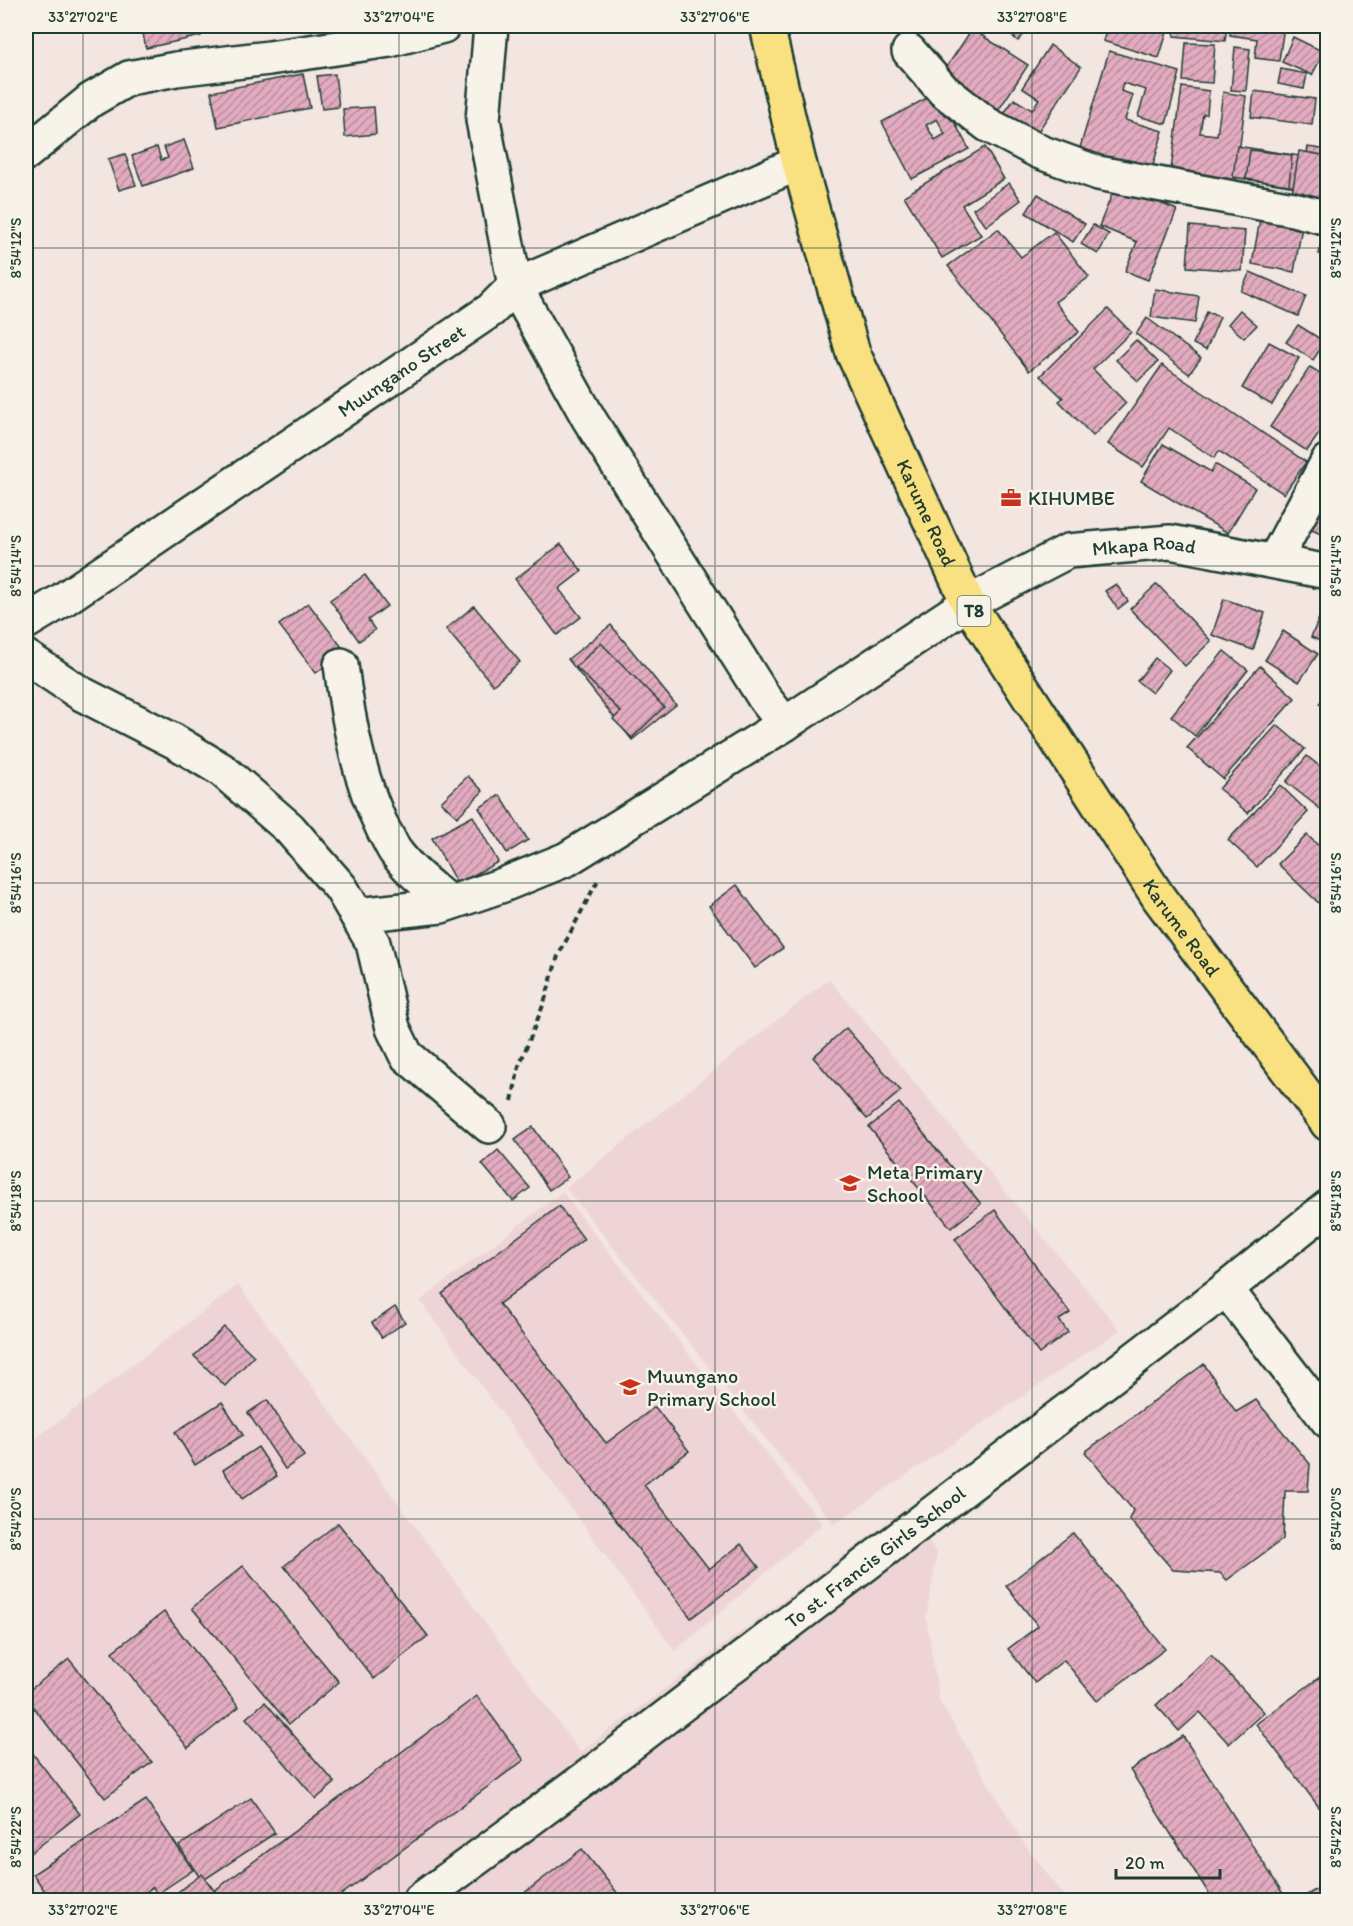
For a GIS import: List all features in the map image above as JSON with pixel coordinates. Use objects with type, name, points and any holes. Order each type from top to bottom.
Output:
[{"type":"highway","name":"Karume Road","points":[[767,26],[799,163],[853,353],[968,603],[1159,897],[1328,1124]]},
{"type":"street","points":[[26,153],[91,100],[129,78],[176,69],[390,40],[443,26]]},
{"type":"street","points":[[491,26],[483,120],[515,286],[589,418],[765,699],[785,724]]},
{"type":"street","points":[[909,51],[943,90],[988,125],[1041,152],[1098,172],[1293,209],[1328,218]]},
{"type":"street","name":"Muungano Street","points":[[26,622],[61,601],[491,310],[515,286],[799,163]]},
{"type":"street","points":[[1275,561],[1328,460]]},
{"type":"street","name":"Mkapa Road","points":[[357,915],[398,912],[449,903],[503,885],[567,859],[785,724],[968,603],[1068,551],[1170,542],[1328,572]]},
{"type":"street","points":[[26,657],[80,693],[174,741],[222,771],[289,828],[341,888],[373,943],[393,1028],[406,1055],[500,1116]]},
{"type":"street","points":[[341,665],[351,727],[363,779],[374,811],[395,851],[415,873],[449,903]]},
{"type":"street","name":"To st. Francis Girls School","points":[[420,1900],[596,1771],[1226,1289],[1328,1207]]},
{"type":"street","points":[[1226,1289],[1328,1421]]},
{"type":"path","points":[[500,1116],[544,1003],[558,956],[603,871]]},
{"type":"shaded area","points":[[829,979],[1120,1330],[834,1524],[566,1188]]},
{"type":"shaded area","points":[[562,1192],[822,1524],[675,1651],[420,1301]]},
{"type":"shaded area","points":[[238,1285],[580,1752],[908,1507],[937,1554],[926,1617],[939,1700],[1023,1842],[1067,1900],[26,1900],[26,1446]]},
{"type":"building","points":[[141,26],[198,26],[201,36],[146,48]]},
{"type":"building","points":[[1000,26],[1031,26],[1018,41]]},
{"type":"building","points":[[1108,26],[1169,26],[1159,58],[1103,41]]},
{"type":"building","points":[[1175,26],[1227,26],[1225,41],[1174,36]]},
{"type":"building","points":[[1231,26],[1284,26],[1279,61],[1255,58],[1257,39],[1230,35]]},
{"type":"building","points":[[972,29],[1028,65],[994,117],[938,80]]},
{"type":"building","points":[[1293,37],[1324,52],[1312,75],[1282,62]]},
{"type":"building","points":[[1186,43],[1215,44],[1212,83],[1183,81]]},
{"type":"building","points":[[1050,45],[1081,67],[1033,139],[1001,118],[1014,99],[1032,110],[1039,99],[1022,88]]},
{"type":"building","points":[[1235,47],[1250,49],[1246,91],[1231,90]]},
{"type":"building","points":[[1109,51],[1180,72],[1166,124],[1138,116],[1146,90],[1123,83],[1121,91],[1133,95],[1125,120],[1163,131],[1151,172],[1079,151]]},
{"type":"building","points":[[1281,69],[1307,74],[1304,89],[1278,84]]},
{"type":"building","points":[[303,74],[310,108],[218,127],[211,92]]},
{"type":"building","points":[[335,74],[339,107],[322,109],[317,76]]},
{"type":"building","points":[[1182,87],[1209,91],[1207,114],[1203,114],[1200,133],[1217,135],[1223,92],[1246,96],[1235,186],[1170,177]]},
{"type":"building","points":[[1254,91],[1315,99],[1312,125],[1251,117]]},
{"type":"building","points":[[938,92],[969,149],[912,179],[882,122]],"holes":[[[937,119],[945,134],[935,140],[926,125]]]},
{"type":"building","points":[[374,107],[376,134],[345,137],[343,109]]},
{"type":"building","points":[[184,140],[194,168],[143,186],[132,156],[157,147],[161,160],[168,158],[164,147]]},
{"type":"building","points":[[1237,146],[1306,157],[1308,147],[1328,150],[1328,192],[1233,177]]},
{"type":"building","points":[[985,147],[1004,179],[962,205],[981,235],[942,258],[904,196]]},
{"type":"building","points":[[1250,150],[1292,155],[1289,185],[1246,179]]},
{"type":"building","points":[[1299,151],[1328,156],[1328,200],[1292,194]]},
{"type":"building","points":[[125,154],[136,185],[119,190],[108,159]]},
{"type":"building","points":[[1009,183],[1021,200],[986,226],[973,209]]},
{"type":"building","points":[[1116,185],[1177,210],[1148,280],[1125,271],[1137,242],[1099,226]]},
{"type":"building","points":[[1038,194],[1085,224],[1073,242],[1026,213]]},
{"type":"building","points":[[1261,214],[1303,221],[1294,272],[1252,264]]},
{"type":"building","points":[[1093,225],[1109,234],[1098,254],[1081,244]]},
{"type":"building","points":[[1190,226],[1245,231],[1242,271],[1187,267]]},
{"type":"building","points":[[998,229],[1021,257],[1054,232],[1089,277],[1055,302],[1079,332],[1029,371],[948,266]]},
{"type":"building","points":[[1324,234],[1328,235],[1328,256],[1319,254]]},
{"type":"building","points":[[1250,272],[1306,296],[1298,316],[1241,291]]},
{"type":"building","points":[[1155,289],[1199,296],[1195,323],[1151,317]]},
{"type":"building","points":[[1108,309],[1131,332],[1093,369],[1126,403],[1093,436],[1059,401],[1063,398],[1040,376]]},
{"type":"building","points":[[1240,310],[1257,325],[1244,338],[1228,324]]},
{"type":"building","points":[[1207,312],[1220,317],[1206,350],[1193,344]]},
{"type":"building","points":[[1147,318],[1201,358],[1189,374],[1136,334]]},
{"type":"building","points":[[1298,325],[1325,342],[1313,360],[1286,342]]},
{"type":"building","points":[[1136,340],[1158,362],[1138,381],[1116,360]]},
{"type":"building","points":[[1269,342],[1299,358],[1272,405],[1242,388]]},
{"type":"building","points":[[1162,365],[1306,462],[1284,494],[1219,451],[1214,458],[1169,428],[1143,467],[1108,444]]},
{"type":"building","points":[[1310,367],[1328,378],[1328,421],[1307,451],[1270,427]]},
{"type":"building","points":[[1163,444],[1211,472],[1215,464],[1255,488],[1228,533],[1141,481]]},
{"type":"building","points":[[1328,488],[1328,537],[1307,528]]},
{"type":"building","points":[[561,544],[582,571],[559,589],[581,617],[557,635],[515,579]]},
{"type":"building","points":[[365,575],[387,606],[368,620],[375,630],[359,641],[330,600]]},
{"type":"building","points":[[1116,584],[1128,601],[1118,609],[1105,591]]},
{"type":"building","points":[[1157,584],[1211,641],[1185,666],[1130,609]]},
{"type":"building","points":[[1224,599],[1265,613],[1253,650],[1212,635]]},
{"type":"building","points":[[308,603],[345,651],[316,673],[279,625]]},
{"type":"building","points":[[474,606],[520,662],[493,685],[446,629]]},
{"type":"building","points":[[1320,616],[1328,619],[1327,644],[1311,637]]},
{"type":"building","points":[[611,625],[676,705],[632,740],[568,659]]},
{"type":"building","points":[[1283,631],[1318,654],[1299,682],[1265,660]]},
{"type":"building","points":[[601,643],[664,707],[632,738],[613,719],[621,712],[576,667]]},
{"type":"building","points":[[1224,651],[1248,670],[1195,736],[1171,716]]},
{"type":"building","points":[[1155,658],[1170,670],[1152,693],[1137,681]]},
{"type":"building","points":[[1260,666],[1295,698],[1223,779],[1187,748]]},
{"type":"building","points":[[1328,690],[1328,708],[1319,704]]},
{"type":"building","points":[[1277,725],[1305,749],[1248,813],[1219,789]]},
{"type":"building","points":[[1307,756],[1328,773],[1328,815],[1286,782]]},
{"type":"building","points":[[468,776],[483,791],[457,817],[441,802]]},
{"type":"building","points":[[1280,785],[1308,812],[1257,867],[1228,840]]},
{"type":"building","points":[[500,795],[528,840],[507,853],[479,808]]},
{"type":"building","points":[[473,816],[498,862],[457,884],[432,838]]},
{"type":"building","points":[[1307,835],[1328,854],[1328,912],[1278,864]]},
{"type":"building","points":[[737,885],[783,948],[755,968],[709,906]]},
{"type":"building","points":[[846,1028],[901,1091],[867,1119],[813,1057]]},
{"type":"building","points":[[899,1103],[981,1204],[951,1228],[869,1127]]},
{"type":"building","points":[[533,1127],[568,1177],[549,1190],[515,1140]]},
{"type":"building","points":[[498,1150],[530,1188],[513,1201],[482,1164]]},
{"type":"building","points":[[559,1206],[584,1239],[499,1304],[606,1443],[655,1407],[689,1451],[644,1485],[709,1569],[741,1544],[759,1567],[691,1618],[442,1294]]},
{"type":"building","points":[[995,1210],[1070,1313],[1059,1320],[1068,1332],[1039,1354],[955,1239]]},
{"type":"building","points":[[395,1307],[405,1322],[382,1338],[372,1323]]},
{"type":"building","points":[[224,1327],[254,1356],[225,1386],[194,1356]]},
{"type":"building","points":[[1204,1364],[1236,1412],[1256,1400],[1310,1464],[1308,1491],[1285,1491],[1283,1539],[1227,1580],[1220,1573],[1173,1570],[1129,1519],[1133,1510],[1085,1452]]},
{"type":"building","points":[[267,1400],[304,1456],[285,1469],[248,1413]]},
{"type":"building","points":[[222,1402],[243,1435],[195,1465],[175,1432]]},
{"type":"building","points":[[258,1447],[277,1476],[242,1499],[223,1470]]},
{"type":"building","points":[[338,1523],[428,1636],[374,1679],[284,1566]]},
{"type":"building","points":[[1073,1533],[1165,1649],[1097,1701],[1064,1660],[1035,1683],[1008,1649],[1038,1626],[1006,1586]]},
{"type":"building","points":[[243,1566],[339,1682],[289,1724],[192,1608]]},
{"type":"building","points":[[164,1612],[239,1707],[188,1748],[112,1652]]},
{"type":"building","points":[[1211,1655],[1264,1712],[1229,1744],[1200,1712],[1179,1731],[1156,1705]]},
{"type":"building","points":[[69,1659],[152,1762],[105,1798],[26,1698],[26,1693]]},
{"type":"building","points":[[1328,1671],[1328,1819],[1256,1724]]},
{"type":"building","points":[[477,1696],[524,1760],[334,1900],[221,1900],[214,1891]]},
{"type":"building","points":[[265,1702],[335,1783],[316,1799],[246,1718]]},
{"type":"building","points":[[1183,1736],[1287,1900],[1213,1900],[1130,1770]]},
{"type":"building","points":[[26,1745],[80,1814],[28,1855],[26,1852]]},
{"type":"building","points":[[251,1798],[275,1833],[202,1881],[179,1846]]},
{"type":"building","points":[[146,1800],[193,1870],[157,1894],[153,1887],[140,1896],[143,1900],[51,1900],[33,1874]]},
{"type":"building","points":[[582,1849],[623,1900],[515,1900]]},
{"type":"building","points":[[202,1874],[221,1900],[167,1900]]},
{"type":"building","points":[[1328,1882],[1328,1900],[1311,1900],[1307,1895]]},
{"type":"place","name":"KIHUMBE","points":[[1011,498]]},
{"type":"place","name":"Meta Primary School","points":[[850,1183]]},
{"type":"place","name":"Muungano Primary School","points":[[630,1387]]}]
